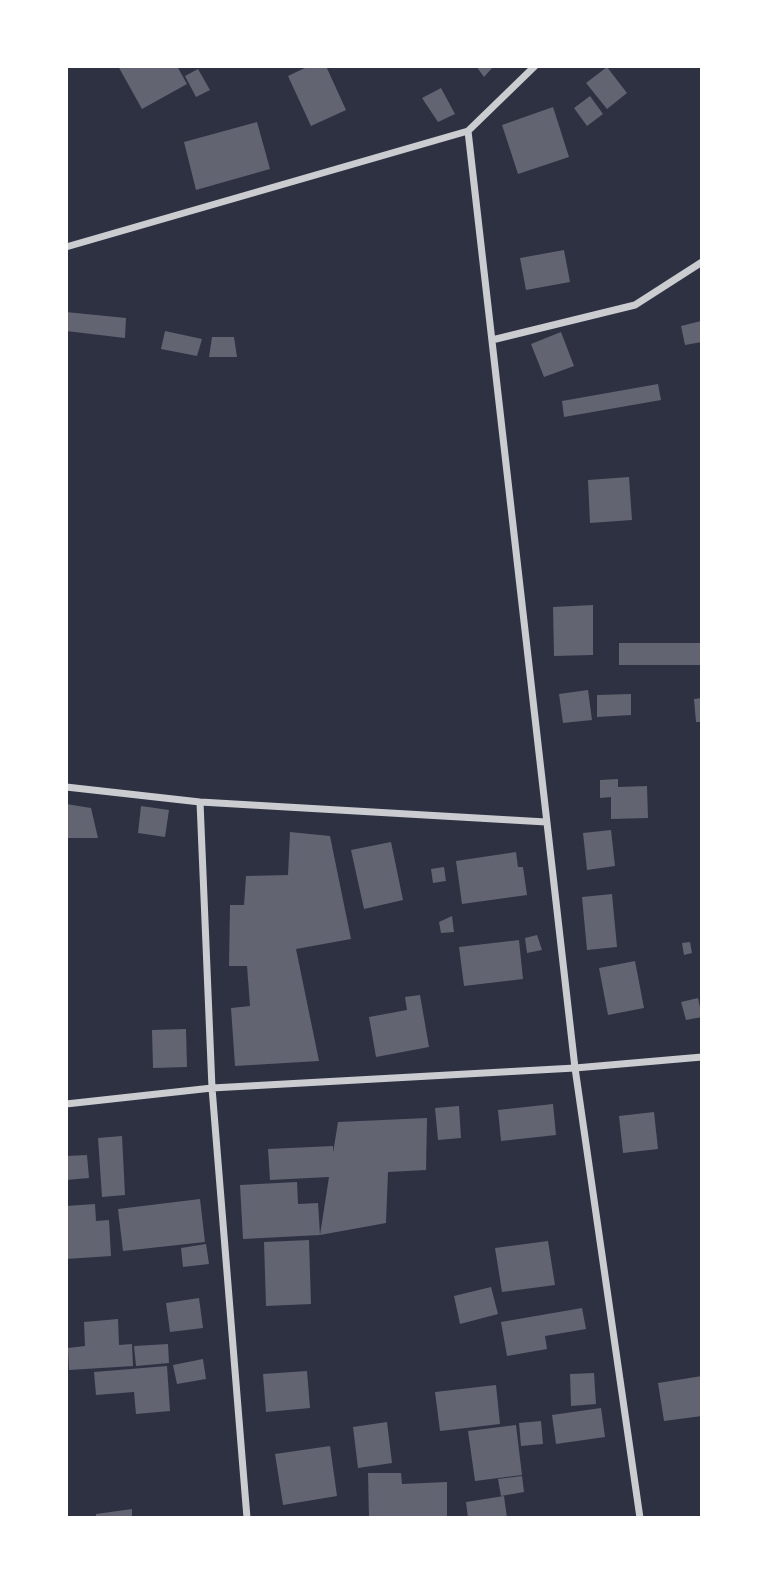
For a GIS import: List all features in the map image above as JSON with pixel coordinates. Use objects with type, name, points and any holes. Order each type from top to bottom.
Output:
[{"type":"street","points":[[66,247],[468,131],[535,66]]},
{"type":"street","points":[[468,131],[575,1068],[640,1517]]},
{"type":"street","points":[[492,340],[635,305],[702,262]]},
{"type":"street","points":[[66,787],[200,802],[545,822]]},
{"type":"street","points":[[200,802],[212,1088],[247,1517]]},
{"type":"street","points":[[66,1104],[212,1088],[575,1068],[702,1057]]},
{"type":"building","points":[[118,66],[177,66],[187,84],[142,109]]},
{"type":"building","points":[[309,66],[326,66],[346,110],[311,126],[288,76]]},
{"type":"building","points":[[476,66],[494,66],[484,77]]},
{"type":"building","points":[[607,67],[627,93],[607,109],[586,83]]},
{"type":"building","points":[[198,69],[210,90],[196,97],[185,76]]},
{"type":"building","points":[[441,88],[455,114],[438,122],[422,98]]},
{"type":"building","points":[[590,96],[603,114],[587,126],[574,108]]},
{"type":"building","points":[[553,107],[569,157],[518,174],[502,125]]},
{"type":"building","points":[[257,122],[270,169],[196,190],[184,142]]},
{"type":"building","points":[[564,250],[570,282],[526,290],[520,258]]},
{"type":"building","points":[[66,312],[126,318],[125,338],[66,331]]},
{"type":"building","points":[[701,321],[702,342],[685,345],[681,326]]},
{"type":"building","points":[[165,331],[202,339],[197,356],[161,349]]},
{"type":"building","points":[[561,332],[574,366],[544,377],[531,344]]},
{"type":"building","points":[[212,337],[234,337],[237,357],[209,357]]},
{"type":"building","points":[[658,384],[661,400],[564,417],[562,401]]},
{"type":"building","points":[[629,477],[632,520],[590,523],[588,480]]},
{"type":"building","points":[[593,605],[593,655],[554,656],[553,607]]},
{"type":"building","points":[[619,643],[702,643],[702,665],[619,665]]},
{"type":"building","points":[[588,690],[592,720],[563,723],[559,694]]},
{"type":"building","points":[[631,694],[631,715],[597,717],[597,695]]},
{"type":"building","points":[[702,698],[702,722],[696,722],[694,699]]},
{"type":"building","points":[[618,779],[618,787],[647,786],[648,818],[611,819],[611,797],[600,798],[600,780]]},
{"type":"building","points":[[66,804],[91,808],[98,838],[66,838]]},
{"type":"building","points":[[141,806],[169,810],[165,837],[138,833]]},
{"type":"building","points":[[611,830],[615,866],[587,870],[583,833]]},
{"type":"building","points":[[290,832],[330,836],[351,939],[296,949],[319,1061],[235,1066],[231,1008],[250,1006],[247,966],[229,966],[230,905],[244,905],[246,876],[288,875]]},
{"type":"building","points":[[391,842],[403,900],[364,909],[351,850]]},
{"type":"building","points":[[516,852],[518,867],[523,867],[527,895],[462,904],[456,861]]},
{"type":"building","points":[[444,867],[446,881],[433,883],[431,869]]},
{"type":"building","points":[[612,894],[617,947],[587,950],[582,897]]},
{"type":"building","points":[[452,916],[454,932],[441,933],[439,922]]},
{"type":"building","points":[[537,935],[542,950],[527,953],[525,938]]},
{"type":"building","points":[[519,940],[523,979],[464,986],[459,947]]},
{"type":"building","points":[[690,942],[692,953],[684,955],[682,943]]},
{"type":"building","points":[[635,961],[644,1008],[608,1015],[599,968]]},
{"type":"building","points":[[420,995],[429,1047],[376,1057],[369,1017],[407,1010],[405,997]]},
{"type":"building","points":[[698,998],[702,1017],[686,1020],[681,1002]]},
{"type":"building","points":[[186,1029],[187,1067],[153,1068],[152,1030]]},
{"type":"building","points":[[553,1104],[556,1135],[501,1141],[498,1110]]},
{"type":"building","points":[[459,1106],[461,1138],[438,1140],[435,1108]]},
{"type":"building","points":[[654,1112],[658,1149],[623,1153],[619,1116]]},
{"type":"building","points":[[427,1118],[426,1170],[388,1172],[386,1223],[320,1235],[329,1177],[270,1180],[268,1149],[333,1146],[333,1153],[338,1122]]},
{"type":"building","points":[[122,1136],[125,1195],[102,1197],[98,1138]]},
{"type":"building","points":[[87,1155],[89,1178],[66,1180],[66,1156]]},
{"type":"building","points":[[297,1182],[298,1204],[318,1203],[320,1235],[243,1239],[240,1185]]},
{"type":"building","points":[[200,1199],[205,1242],[123,1251],[118,1209]]},
{"type":"building","points":[[95,1204],[96,1221],[109,1220],[111,1256],[66,1259],[66,1206]]},
{"type":"building","points":[[309,1240],[311,1304],[266,1306],[264,1242]]},
{"type":"building","points":[[548,1241],[555,1285],[502,1292],[495,1248]]},
{"type":"building","points":[[206,1244],[209,1264],[183,1267],[181,1248]]},
{"type":"building","points":[[491,1287],[498,1314],[460,1324],[454,1296]]},
{"type":"building","points":[[199,1298],[203,1328],[170,1332],[166,1303]]},
{"type":"building","points":[[582,1308],[586,1329],[545,1336],[547,1349],[507,1356],[501,1322]]},
{"type":"building","points":[[118,1319],[119,1345],[132,1344],[133,1366],[69,1370],[68,1348],[85,1346],[84,1322]]},
{"type":"building","points":[[168,1344],[169,1363],[136,1366],[134,1346]]},
{"type":"building","points":[[203,1359],[206,1379],[177,1384],[173,1365]]},
{"type":"building","points":[[167,1366],[170,1411],[136,1414],[134,1392],[96,1395],[94,1372]]},
{"type":"building","points":[[307,1371],[310,1408],[266,1412],[263,1374]]},
{"type":"building","points":[[594,1373],[596,1404],[571,1406],[570,1374]]},
{"type":"building","points":[[702,1376],[702,1416],[664,1421],[658,1383]]},
{"type":"building","points":[[496,1385],[500,1424],[440,1431],[435,1392]]},
{"type":"building","points":[[601,1408],[605,1437],[556,1444],[552,1415]]},
{"type":"building","points":[[541,1421],[543,1444],[521,1446],[519,1423]]},
{"type":"building","points":[[387,1422],[392,1463],[358,1468],[353,1427]]},
{"type":"building","points":[[516,1425],[522,1475],[475,1481],[468,1431]]},
{"type":"building","points":[[330,1446],[337,1496],[283,1505],[275,1454]]},
{"type":"building","points":[[368,1473],[401,1473],[402,1484],[447,1482],[447,1518],[369,1518]]},
{"type":"building","points":[[522,1476],[524,1492],[501,1496],[498,1479]]},
{"type":"building","points":[[504,1496],[507,1518],[468,1518],[466,1502]]},
{"type":"building","points":[[132,1509],[132,1518],[96,1518],[96,1514]]}]
